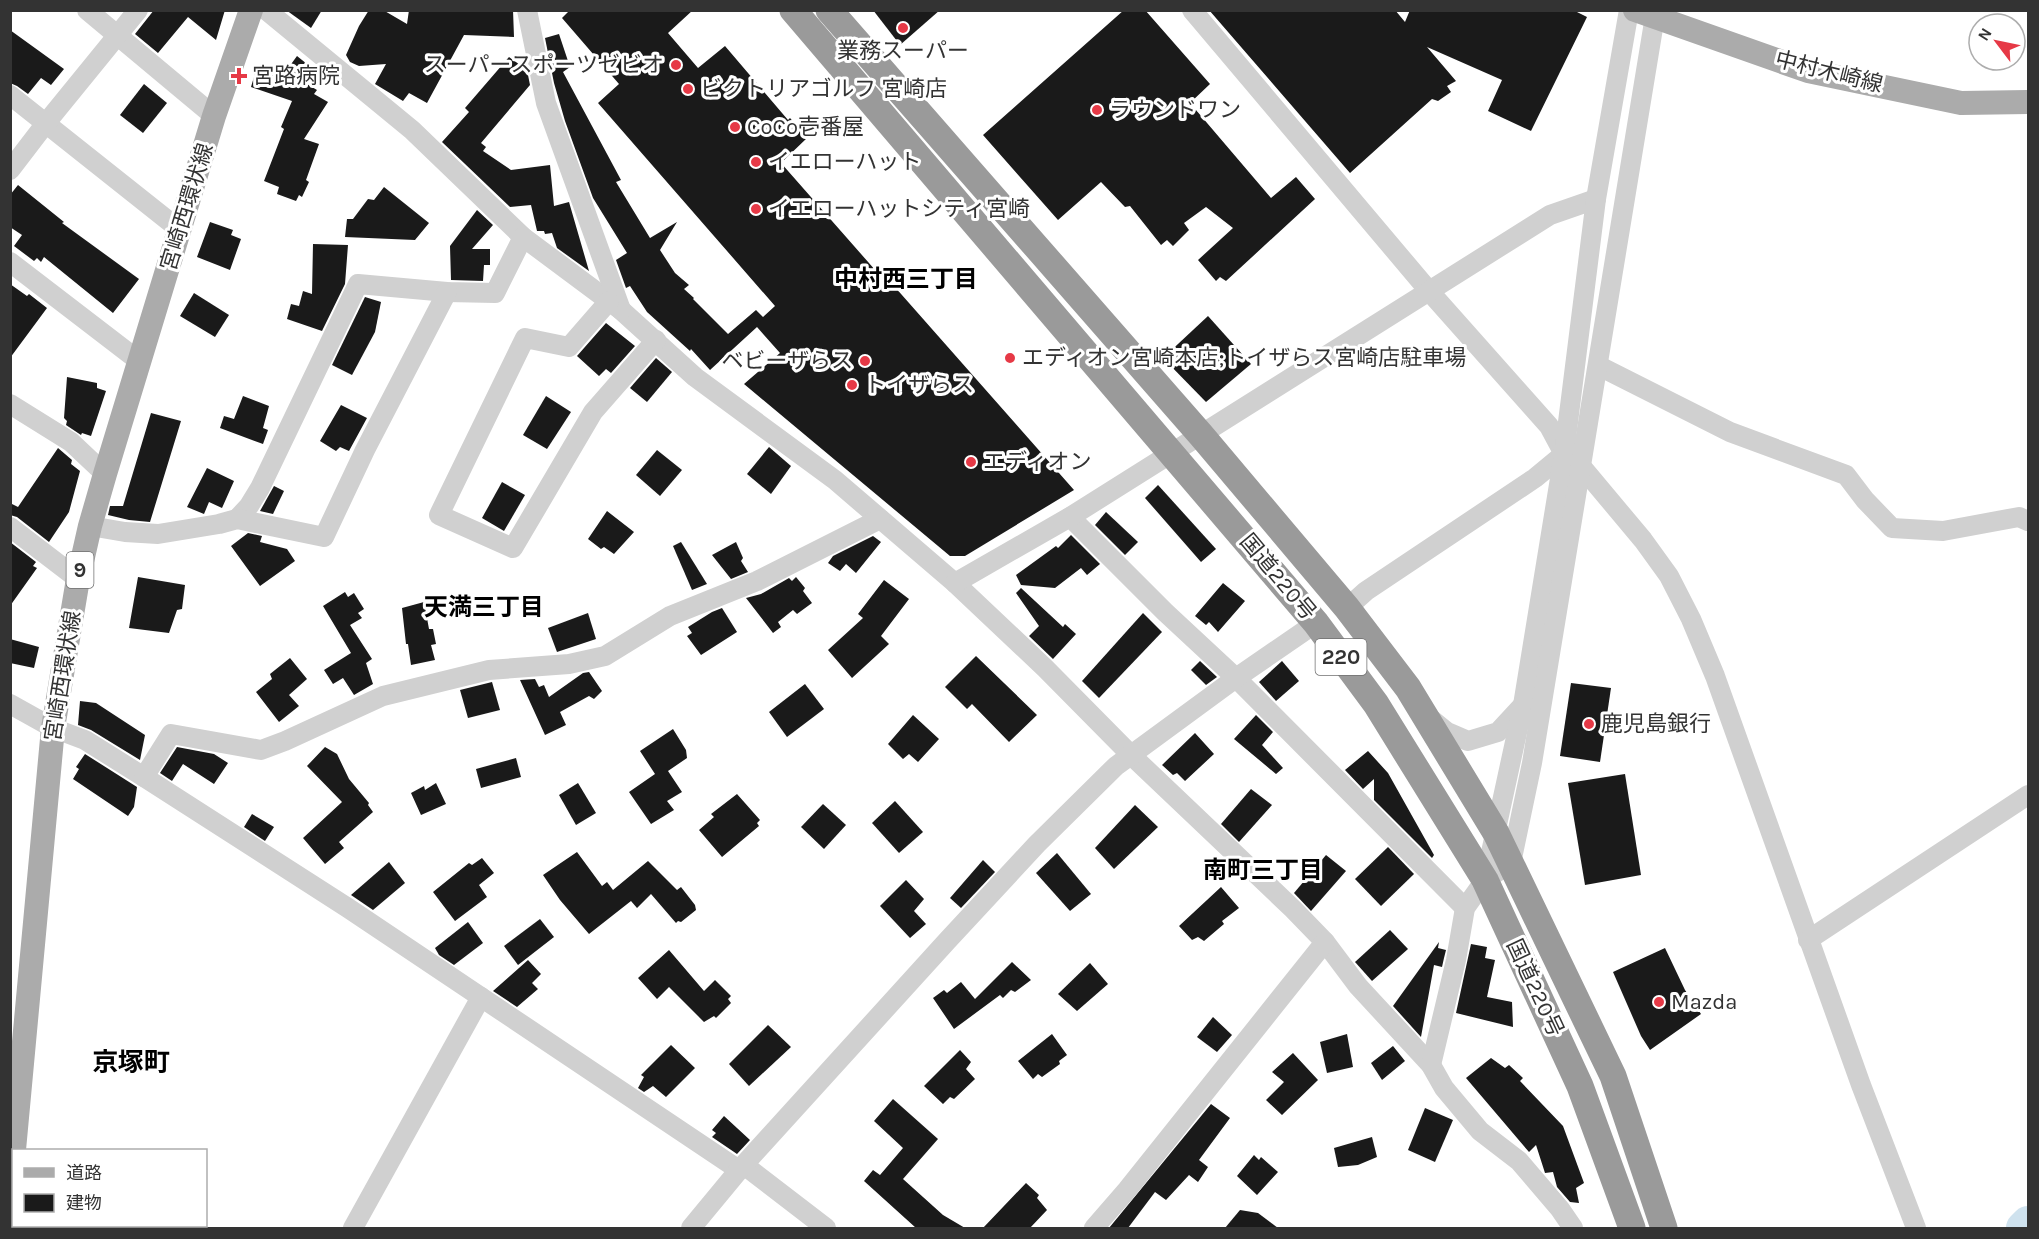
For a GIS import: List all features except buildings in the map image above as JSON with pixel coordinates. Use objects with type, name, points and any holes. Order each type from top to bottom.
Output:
[{"type":"highway","name":"国道220号","points":[[793,10],[1316,623],[1376,704],[1485,880],[1580,1086],[1632,1228]]},
{"type":"highway","name":"国道220号","points":[[828,10],[1201,435],[1347,608],[1408,688],[1496,833],[1613,1076],[1664,1228]]},
{"type":"main road","name":"宮崎西環状線","points":[[14,1149],[53,728],[78,579],[90,525],[139,361],[214,116],[251,10]]},
{"type":"main road","name":"中村木崎線","points":[[1648,13],[1808,71],[1961,103],[2028,102]]},
{"type":"street","points":[[87,10],[214,116]]},
{"type":"street","points":[[10,170],[45,123],[138,10]]},
{"type":"street","points":[[266,10],[412,130],[523,237],[615,305],[695,377],[835,480],[955,583],[1325,942],[1358,986],[1431,1065],[1444,1088],[1480,1131],[1519,1161],[1560,1209],[1573,1228]]},
{"type":"street","points":[[1192,10],[1429,291],[1549,426],[1564,454],[1581,466],[1643,540],[1669,576],[1691,619],[1715,676],[1808,940],[1916,1228]]},
{"type":"street","points":[[1485,880],[1523,705],[1564,454],[1596,199],[1629,10]]},
{"type":"street","points":[[530,12],[546,103],[615,305]]},
{"type":"street","points":[[1431,1065],[1456,960],[1464,908],[1485,880],[1511,863],[1532,764],[1599,366],[1648,13]]},
{"type":"street","points":[[10,95],[180,230]]},
{"type":"street","points":[[955,583],[1070,517],[1550,215],[1596,199]]},
{"type":"street","points":[[237,519],[249,506],[260,488],[358,284],[447,292],[495,293],[523,237]]},
{"type":"street","points":[[10,262],[139,361]]},
{"type":"street","points":[[90,525],[125,532],[158,534],[237,519],[324,537],[365,450],[447,292]]},
{"type":"street","points":[[615,305],[568,347],[525,338],[440,515],[513,548],[593,412],[656,340]]},
{"type":"street","points":[[1599,366],[1730,432],[1846,475],[1864,500],[1892,528],[1943,531],[2019,517],[2028,521]]},
{"type":"street","points":[[10,404],[71,441],[105,474]]},
{"type":"street","points":[[1347,608],[1366,591],[1535,478],[1564,454]]},
{"type":"street","points":[[1070,517],[1165,612],[1236,678],[1464,908]]},
{"type":"street","points":[[144,777],[171,734],[261,750],[383,696],[489,670],[569,664],[605,656],[670,616],[757,581],[880,519]]},
{"type":"street","points":[[10,527],[78,579]]},
{"type":"street","points":[[691,1228],[741,1167],[1037,844],[1116,766],[1316,623]]},
{"type":"street","points":[[10,704],[53,728],[86,740],[144,777],[348,908],[741,1167],[826,1228]]},
{"type":"street","points":[[1424,714],[1447,732],[1468,741],[1498,732],[1523,705]]},
{"type":"street","points":[[1808,940],[2028,795]]},
{"type":"street","points":[[1094,1228],[1325,942]]},
{"type":"street","points":[[353,1228],[481,997]]},
{"type":"waterway","points":[[2023,1228],[2028,1223]]},
{"type":"place","name":"業務スーパー","points":[[903,28]]},
{"type":"place","name":"スーパースポーツゼビオ","points":[[676,65]]},
{"type":"place","name":"宮路病院","points":[[239,76]]},
{"type":"place","name":"ビクトリアゴルフ 宮崎店","points":[[688,89]]},
{"type":"place","name":"ラウンドワン","points":[[1097,110]]},
{"type":"place","name":"CoCo壱番屋","points":[[735,127]]},
{"type":"place","name":"イエローハット","points":[[756,162]]},
{"type":"place","name":"イエローハットシティ宮崎","points":[[756,209]]},
{"type":"place","name":"エディオン宮崎本店;トイザらス宮崎店駐車場","points":[[1010,358]]},
{"type":"place","name":"ベビーザらス","points":[[865,361]]},
{"type":"place","name":"トイザらス","points":[[852,385]]},
{"type":"place","name":"エディオン","points":[[971,462]]},
{"type":"place","name":"鹿児島銀行","points":[[1589,724]]},
{"type":"place","name":"Mazda","points":[[1659,1002]]},
{"type":"district","name":"中村西三丁目","points":[[906,279]]},
{"type":"district","name":"天満三丁目","points":[[484,607]]},
{"type":"district","name":"南町三丁目","points":[[1263,870]]},
{"type":"district","name":"京塚町","points":[[131,1062]]}]
